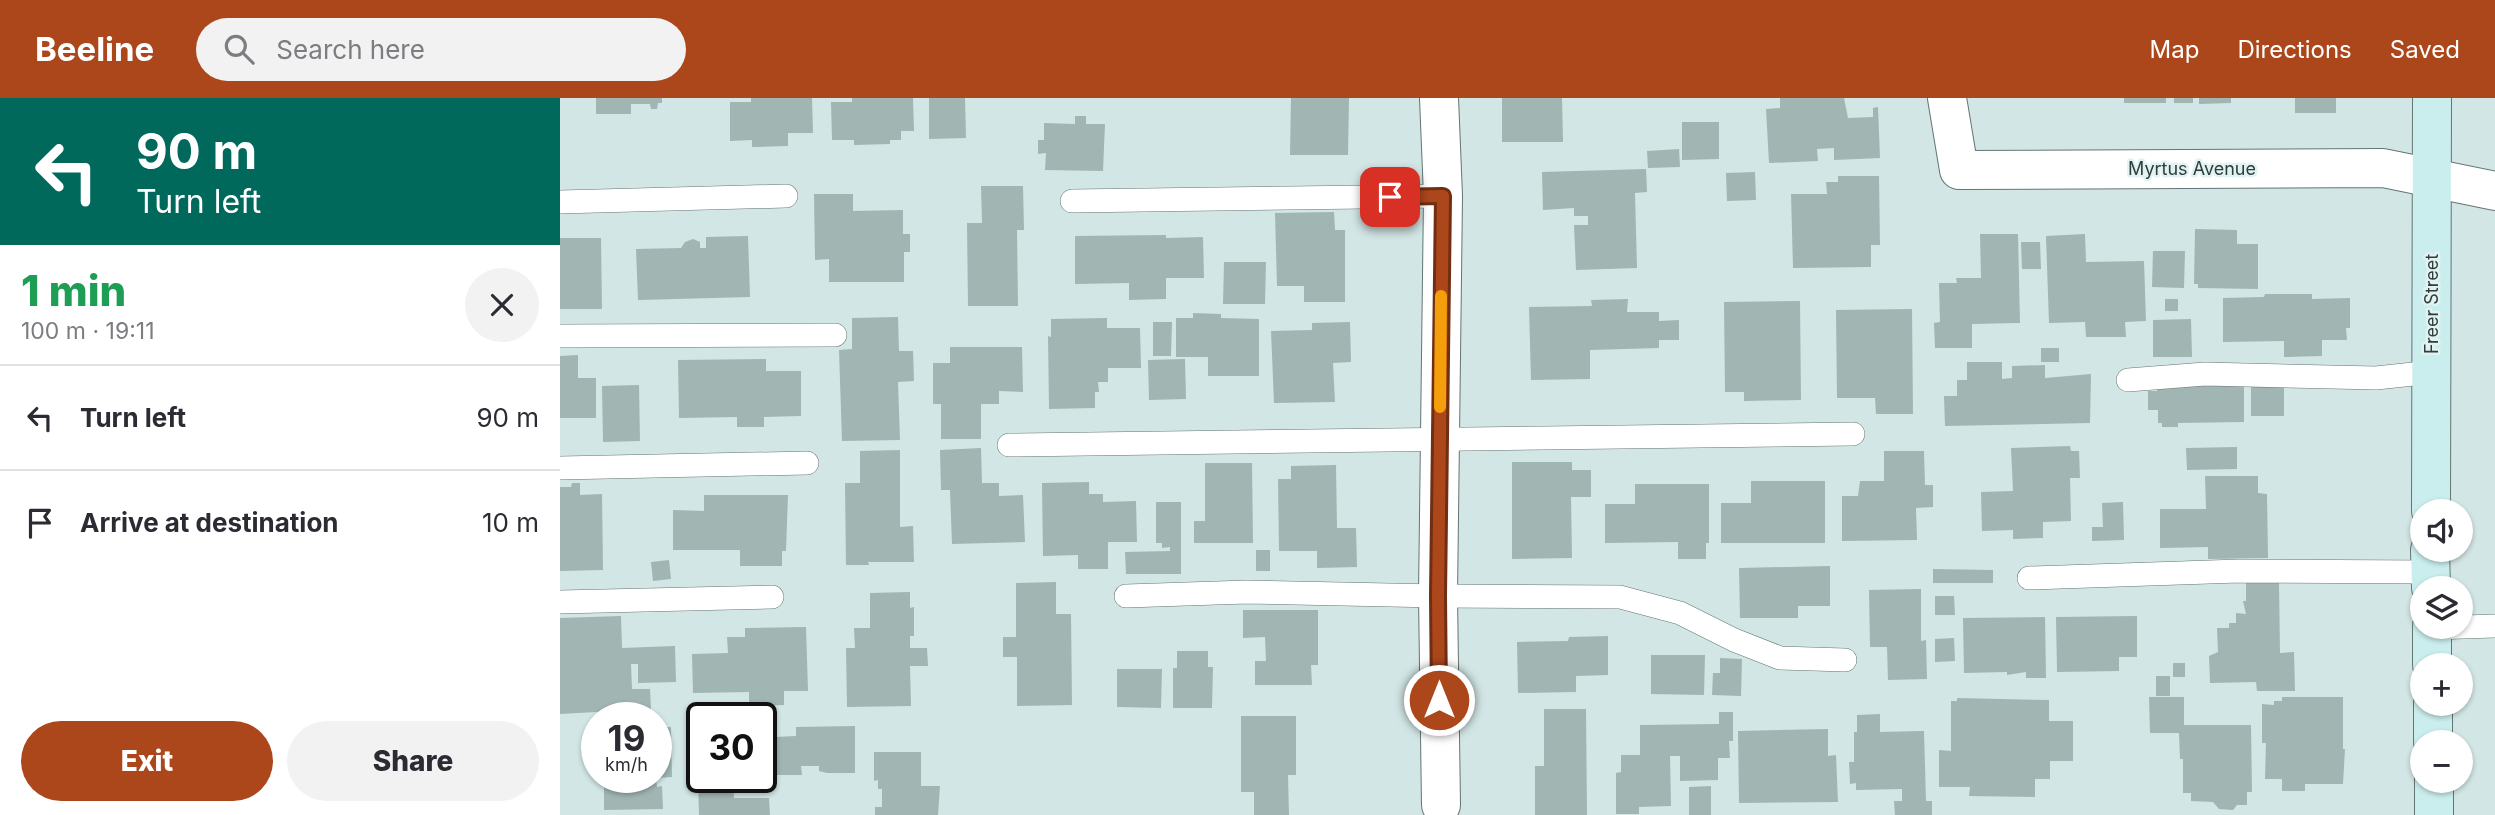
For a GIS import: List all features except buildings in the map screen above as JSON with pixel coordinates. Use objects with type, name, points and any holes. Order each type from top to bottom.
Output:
[{"type":"street","points":[[1439,98],[1443,196],[1438,596],[1447,810]]},
{"type":"street","name":"Myrtus Avenue","points":[[1947,98],[1959,170],[2383,167],[2495,191]]},
{"type":"street","name":"Freer Street","points":[[2431,499],[2432,98]]},
{"type":"street","points":[[2434,793],[2434,815]]},
{"type":"lane","points":[[560,202],[786,196]]},
{"type":"lane","points":[[1072,201],[1443,196]]},
{"type":"lane","points":[[560,335],[835,335]]},
{"type":"lane","points":[[2129,380],[2205,374],[2376,378],[2432,372]]},
{"type":"lane","points":[[1009,445],[1853,434]]},
{"type":"lane","points":[[560,468],[807,463]]},
{"type":"lane","points":[[2029,578],[2239,571],[2430,570]]},
{"type":"lane","points":[[1126,596],[1247,592],[1620,597],[1680,613],[1734,640],[1780,658],[1845,660]]},
{"type":"lane","points":[[560,602],[772,597]]},
{"type":"lane","points":[[2473,626],[2495,626]]},
{"type":"slow traffic","points":[[1440,407],[1441,296]]},
{"type":"route","points":[[1390,197],[1443,196],[1439,700]]}]
